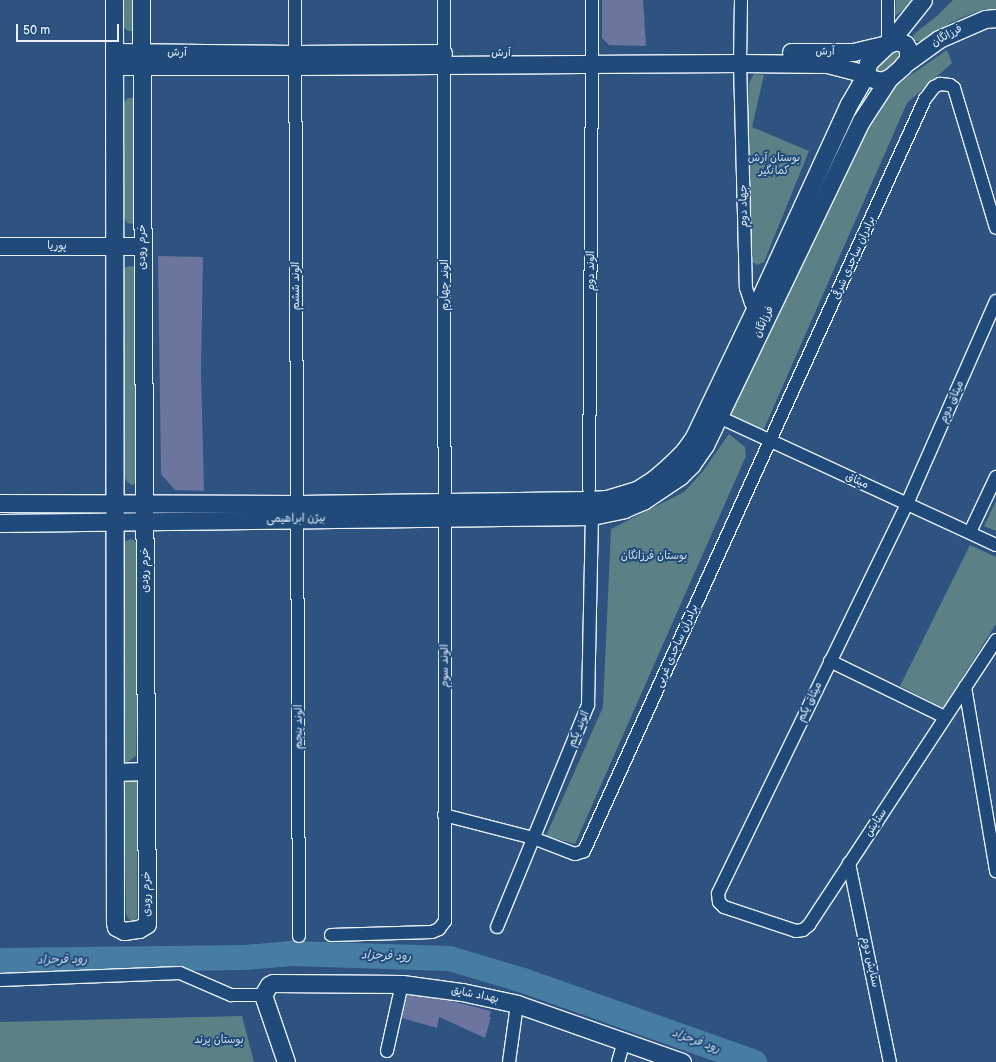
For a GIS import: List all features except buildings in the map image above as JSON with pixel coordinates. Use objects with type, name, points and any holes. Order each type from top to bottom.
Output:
[{"type":"street","name":"خرم رودی","points":[[114,0],[114,922],[116,927],[124,931],[139,929],[147,924],[141,0]]},
{"type":"street","name":"الوند ششم","points":[[295,0],[298,511]]},
{"type":"street","name":"الوند چهارم","points":[[444,0],[446,510]]},
{"type":"street","name":"الوند دوم","points":[[591,501],[592,0]]},
{"type":"street","name":"جهاد دوم","points":[[740,0],[740,58],[746,288],[751,303],[762,312]]},
{"type":"street","points":[[888,0],[888,44]]},
{"type":"street","points":[[888,44],[923,0]]},
{"type":"street","name":"فرزانگان","points":[[591,501],[607,499],[637,490],[654,479],[684,451],[714,414],[762,312],[861,121],[889,78],[939,39],[986,19],[996,18]]},
{"type":"street","points":[[888,44],[897,42],[905,44],[909,53],[903,66]]},
{"type":"street","name":"آرش","points":[[114,59],[295,60],[740,58],[853,52],[888,44]]},
{"type":"street","name":"فرزانگان","points":[[762,312],[849,104],[866,74],[868,63],[888,44]]},
{"type":"street","name":"آرش","points":[[740,58],[827,64],[866,74],[875,81],[881,81],[889,78]]},
{"type":"street","name":"برادران ساجدی شرقی","points":[[771,442],[925,98],[934,87],[945,84],[954,88],[996,228]]},
{"type":"street","name":"پوریا","points":[[0,246],[142,246]]},
{"type":"street","name":"میثاق دوم","points":[[907,504],[996,301]]},
{"type":"street","name":"میثاق","points":[[714,414],[771,442],[996,544]]},
{"type":"street","name":"برادران ساجدی غربی","points":[[533,838],[576,854],[584,851],[771,442]]},
{"type":"street","points":[[970,532],[996,477]]},
{"type":"street","name":"بیژن ابراهیمی","points":[[0,503],[144,503],[298,511],[446,510],[591,501]]},
{"type":"street","name":"الوند یکم","points":[[497,927],[588,705],[591,501]]},
{"type":"street","name":"میثاق یکم","points":[[719,902],[718,894],[907,504]]},
{"type":"street","name":"الوند سوم","points":[[331,935],[432,932],[439,929],[445,921],[444,815],[446,510]]},
{"type":"street","name":"بیژن ابراهیمی","points":[[0,522],[145,522],[298,511]]},
{"type":"street","name":"الوند پنجم","points":[[298,511],[299,936]]},
{"type":"street","name":"ستایش","points":[[719,902],[724,907],[796,931],[803,930],[809,925],[996,640]]},
{"type":"street","points":[[830,661],[945,717]]},
{"type":"street","points":[[965,688],[996,871]]},
{"type":"street","points":[[115,772],[145,771]]},
{"type":"street","points":[[444,815],[533,838]]},
{"type":"street","name":"ستایش دوم","points":[[849,863],[890,1062]]},
{"type":"street","points":[[0,980],[180,973],[231,995],[263,995],[286,1062]]},
{"type":"street","name":"بهداد شایق","points":[[263,995],[265,988],[273,983],[402,984],[462,992],[517,1004],[682,1062]]},
{"type":"street","points":[[387,1051],[402,984]]},
{"type":"street","points":[[509,1062],[517,1004]]},
{"type":"street","points":[[618,1062],[624,1041]]},
{"type":"green space","points":[[121,0],[136,0],[134,31],[128,31],[123,27],[121,19]]},
{"type":"green space","points":[[896,0],[916,0],[895,16]]},
{"type":"green space","points":[[953,0],[996,0],[996,9],[984,9],[966,16],[950,23],[923,41],[915,41],[913,35],[938,15]]},
{"type":"green space","points":[[897,47],[904,59],[876,77],[873,60]]},
{"type":"green space","points":[[947,50],[952,63],[907,103],[763,431],[728,414],[839,162],[889,90]]},
{"type":"green space","name":"بوستان آرش کمانگیر","points":[[754,74],[764,75],[752,127],[809,151],[764,262],[757,265],[750,260],[746,127],[749,83]]},
{"type":"green space","points":[[128,98],[137,100],[137,220],[133,224],[127,223],[124,217],[124,102]]},
{"type":"green space","points":[[132,266],[136,268],[136,483],[132,485],[127,482],[123,474],[123,270],[126,267]]},
{"type":"green space","name":"بوستان فرزانگان","points":[[729,434],[745,447],[746,456],[575,844],[546,836],[603,707],[611,529],[684,492],[703,471]]},
{"type":"green space","points":[[996,501],[996,531],[984,526]]},
{"type":"green space","points":[[131,539],[136,542],[140,550],[136,756],[128,762],[123,762],[119,544]]},
{"type":"green space","points":[[970,545],[996,557],[996,624],[943,708],[900,686]]},
{"type":"green space","points":[[128,779],[136,779],[137,783],[137,918],[134,921],[131,921],[127,917],[126,912],[124,783]]},
{"type":"green space","name":"بوستان پرند","points":[[242,1016],[254,1062],[0,1062],[0,1022]]},
{"type":"waterway","name":"رود فرحزاد","points":[[0,960],[244,957],[292,953],[449,958],[523,980],[754,1062]]}]
